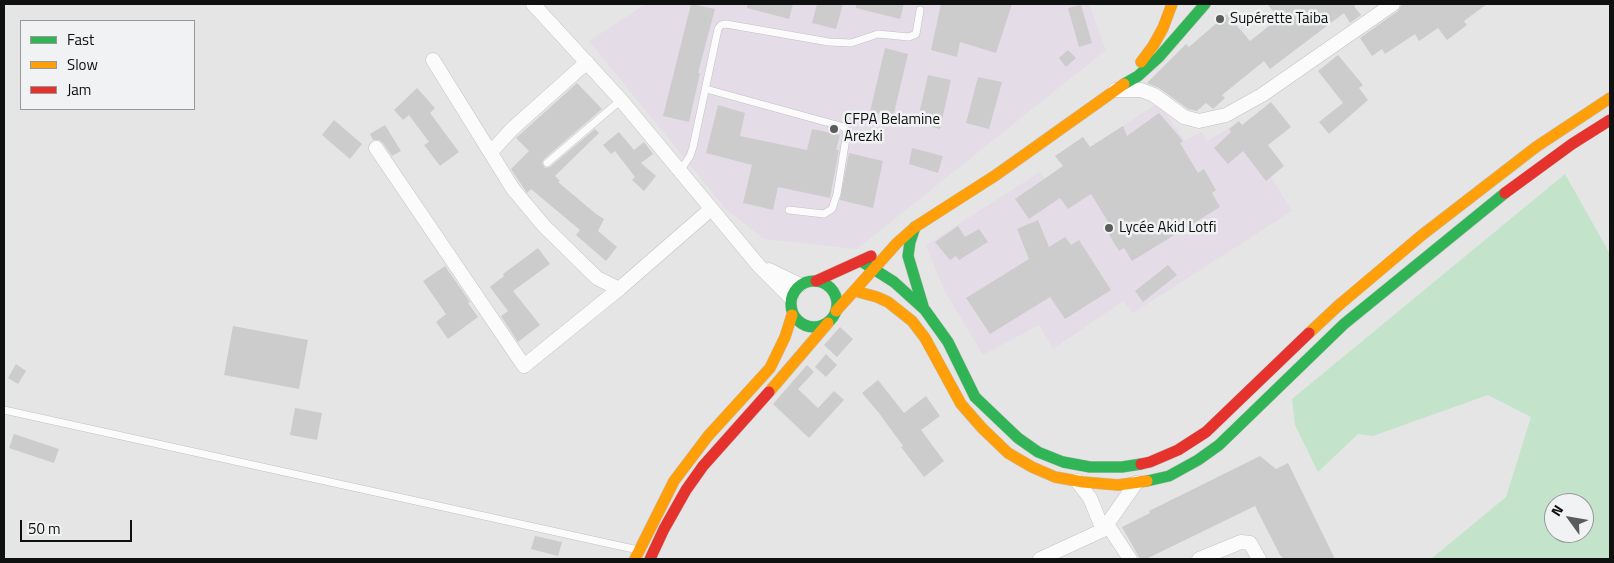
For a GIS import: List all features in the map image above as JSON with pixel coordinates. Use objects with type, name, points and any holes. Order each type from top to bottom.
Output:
[{"type":"main road","points":[[1115,90],[1153,46],[1163,28],[1172,4]]},
{"type":"main road","points":[[650,559],[686,490],[703,466],[776,385],[828,324],[836,310],[896,243],[915,227],[996,175],[1115,90],[1138,76],[1159,58],[1204,4]]},
{"type":"main road","points":[[1190,6],[1204,4]]},
{"type":"main road","points":[[861,261],[907,292],[925,310],[948,342],[975,396],[1018,438],[1038,452],[1063,462],[1090,467],[1122,467],[1150,462],[1178,450],[1206,432],[1339,305],[1414,241],[1536,147],[1610,98]]},
{"type":"main road","points":[[854,291],[888,302],[912,321],[925,338],[961,404],[1008,453],[1032,467],[1055,477],[1078,481],[1118,485],[1169,476],[1198,460],[1219,445],[1344,324],[1420,261],[1572,144],[1610,120]]},
{"type":"main road","points":[[915,227],[908,256],[913,277],[925,310]]},
{"type":"main road","points":[[828,324],[812,328],[804,326],[797,321],[790,307],[794,291],[800,285],[816,281],[896,243]]},
{"type":"main road","points":[[816,281],[824,283],[835,295],[837,302],[836,310]]},
{"type":"main road","points":[[637,555],[674,481],[708,436],[770,368],[786,337],[792,314]]},
{"type":"street","points":[[532,4],[621,100],[759,266],[791,298]]},
{"type":"street","points":[[1115,90],[1141,90],[1154,95],[1184,117],[1199,121],[1226,115],[1262,95],[1393,4]]},
{"type":"street","points":[[433,60],[513,189],[544,226],[597,278],[619,289]]},
{"type":"street","points":[[491,152],[512,130],[587,62]]},
{"type":"street","points":[[376,148],[524,366],[619,289],[711,209]]},
{"type":"street","points":[[759,266],[800,285]]},
{"type":"street","points":[[1078,481],[1090,498],[1105,527],[1130,559]]},
{"type":"street","points":[[1040,559],[1105,527],[1136,483]]},
{"type":"street","points":[[1199,559],[1240,542],[1250,543],[1259,559]]},
{"type":"lane","points":[[680,171],[690,156],[693,147],[718,29],[721,25],[726,24],[829,42],[851,43],[878,34],[909,37],[916,34],[920,10]]},
{"type":"lane","points":[[706,90],[844,127],[847,132],[837,194],[832,209],[824,214],[789,210]]},
{"type":"lane","points":[[547,163],[621,100]]},
{"type":"lane","points":[[4,410],[637,555]]},
{"type":"shaded area","name":"CFPA Belamine Arezki","points":[[646,4],[1089,4],[1106,50],[857,249],[764,239],[726,209],[589,41]]},
{"type":"shaded area","name":"Lycée Akid Lotfi","points":[[1158,103],[1185,141],[1201,132],[1207,141],[1238,123],[1292,211],[1133,313],[1123,301],[1053,349],[1039,325],[983,355],[944,290],[926,245],[1040,172],[1045,179],[1063,166],[1055,156],[1083,137],[1090,147]]},
{"type":"green space","points":[[1565,174],[1610,254],[1610,559],[1431,559],[1506,497],[1531,417],[1488,395],[1373,436],[1358,434],[1318,472],[1295,425],[1292,399]]},
{"type":"building","points":[[691,4],[715,9],[698,73],[700,73],[689,122],[663,116]]},
{"type":"building","points":[[747,4],[793,4],[789,19],[747,8]]},
{"type":"building","points":[[817,4],[843,4],[836,29],[812,23]]},
{"type":"building","points":[[856,4],[904,4],[900,19],[856,8]]},
{"type":"building","points":[[941,4],[1012,4],[996,53],[960,42],[957,57],[931,50]]},
{"type":"building","points":[[1267,4],[1357,4],[1354,6],[1361,15],[1350,23],[1344,13],[1270,69],[1264,61],[1222,95],[1225,98],[1213,109],[1206,103],[1197,111],[1188,109],[1159,88],[1147,83],[1186,44],[1189,47],[1227,14],[1250,41],[1279,18]]},
{"type":"building","points":[[1402,4],[1487,4],[1464,21],[1467,25],[1447,40],[1438,28],[1419,41],[1415,34],[1385,54],[1382,49],[1372,56],[1360,38],[1398,11]]},
{"type":"building","points":[[1081,5],[1092,43],[1079,47],[1068,8]]},
{"type":"building","points":[[885,48],[908,54],[893,117],[870,112]]},
{"type":"building","points":[[1068,50],[1076,58],[1066,67],[1059,58]]},
{"type":"building","points":[[1338,55],[1363,85],[1359,88],[1368,100],[1329,134],[1319,122],[1343,103],[1318,71]]},
{"type":"building","points":[[928,75],[951,80],[940,129],[917,123]]},
{"type":"building","points":[[978,77],[1002,82],[989,129],[966,123]]},
{"type":"building","points":[[577,83],[602,109],[544,159],[542,163],[545,168],[550,167],[595,129],[599,133],[555,176],[560,181],[558,182],[604,219],[598,231],[617,247],[606,261],[576,235],[580,230],[531,189],[527,193],[511,169],[529,151],[516,138]]},
{"type":"building","points":[[417,88],[435,108],[430,113],[459,152],[440,166],[424,145],[429,142],[409,115],[403,120],[394,110]]},
{"type":"building","points":[[1271,102],[1291,127],[1268,145],[1284,166],[1266,181],[1243,151],[1228,164],[1214,148],[1231,132],[1229,129],[1239,121],[1242,125]]},
{"type":"building","points":[[718,105],[745,113],[740,136],[807,150],[812,129],[840,135],[836,150],[839,150],[830,198],[778,187],[773,210],[743,203],[752,165],[706,153]]},
{"type":"building","points":[[1159,113],[1183,141],[1180,143],[1198,173],[1204,169],[1216,190],[1212,193],[1220,207],[1132,261],[1124,248],[1119,251],[1105,228],[1110,225],[1091,194],[1068,209],[1060,198],[1029,219],[1015,199],[1063,166],[1055,156],[1083,137],[1090,147],[1123,126],[1127,136]]},
{"type":"building","points":[[334,120],[362,144],[350,159],[322,135]]},
{"type":"building","points":[[385,125],[401,151],[392,156],[383,143],[379,140],[373,140],[370,134]]},
{"type":"building","points":[[619,132],[634,150],[644,142],[653,154],[641,163],[656,176],[644,191],[632,180],[635,177],[615,151],[611,154],[603,145]]},
{"type":"building","points":[[912,148],[943,156],[938,173],[909,164]]},
{"type":"building","points":[[849,153],[883,161],[873,208],[840,200]]},
{"type":"building","points":[[1038,220],[1049,247],[1065,237],[1071,245],[1079,240],[1111,290],[1065,319],[1050,297],[990,334],[966,298],[1029,259],[1017,229]]},
{"type":"building","points":[[958,226],[965,237],[979,229],[988,242],[959,260],[956,256],[950,260],[935,242]]},
{"type":"building","points":[[538,248],[550,264],[513,291],[540,325],[518,342],[501,316],[508,311],[490,287],[504,276],[503,274]]},
{"type":"building","points":[[1168,265],[1177,275],[1143,302],[1135,291]]},
{"type":"building","points":[[445,266],[478,317],[448,339],[436,322],[446,314],[423,281]]},
{"type":"building","points":[[233,326],[308,340],[299,389],[224,375]]},
{"type":"building","points":[[840,327],[853,339],[837,357],[824,345]]},
{"type":"building","points":[[826,354],[837,365],[826,377],[815,367]]},
{"type":"building","points":[[16,364],[26,371],[18,384],[8,378]]},
{"type":"building","points":[[807,365],[814,372],[798,389],[818,408],[834,391],[844,400],[809,438],[773,404]]},
{"type":"building","points":[[878,380],[904,413],[926,396],[940,416],[921,430],[944,461],[924,477],[901,447],[903,446],[879,413],[862,393]]},
{"type":"building","points":[[295,408],[322,413],[317,440],[290,435]]},
{"type":"building","points":[[14,434],[59,449],[54,463],[9,448]]},
{"type":"building","points":[[1260,456],[1276,469],[1288,463],[1335,559],[1284,559],[1280,555],[1255,506],[1146,559],[1140,559],[1122,527],[1150,513],[1149,511]]},
{"type":"building","points":[[535,536],[562,542],[558,556],[531,549]]},
{"type":"traffic: fast","points":[[1124,84],[1138,76],[1159,57],[1205,4]]},
{"type":"traffic: fast","points":[[1147,481],[1169,476],[1198,460],[1219,445],[1344,324],[1505,193]]},
{"type":"traffic: fast","points":[[915,227],[908,256],[923,306]]},
{"type":"traffic: fast","points":[[861,261],[894,282],[925,310],[948,342],[975,397],[1018,438],[1038,452],[1063,462],[1090,467],[1122,467],[1141,464]]},
{"type":"traffic: fast","points":[[819,281],[823,282],[833,291],[836,295],[837,304],[836,313],[827,323],[819,327],[809,327],[801,323],[792,313],[791,299],[795,291],[805,282],[819,281]]},
{"type":"traffic: slow","points":[[1141,62],[1163,28],[1172,4]]},
{"type":"traffic: slow","points":[[836,311],[897,243],[915,227],[996,175],[1124,84]]},
{"type":"traffic: slow","points":[[1309,333],[1422,235],[1536,147],[1610,98]]},
{"type":"traffic: slow","points":[[855,291],[888,302],[912,321],[925,338],[961,404],[1008,453],[1032,467],[1055,477],[1118,485],[1147,481]]},
{"type":"traffic: slow","points":[[635,559],[674,481],[708,436],[770,368],[785,337],[792,315]]},
{"type":"traffic: slow","points":[[769,392],[828,323]]},
{"type":"traffic: jam","points":[[1505,193],[1572,144],[1610,120]]},
{"type":"traffic: jam","points":[[816,281],[871,256]]},
{"type":"traffic: jam","points":[[1141,464],[1178,450],[1206,432],[1309,333]]},
{"type":"traffic: jam","points":[[650,559],[686,490],[703,466],[769,392]]},
{"type":"place","name":"Supérette Taiba","points":[[1220,19]]},
{"type":"place","name":"CFPA Belamine Arezki","points":[[834,129]]},
{"type":"place","name":"Lycée Akid Lotfi","points":[[1109,228]]}]
